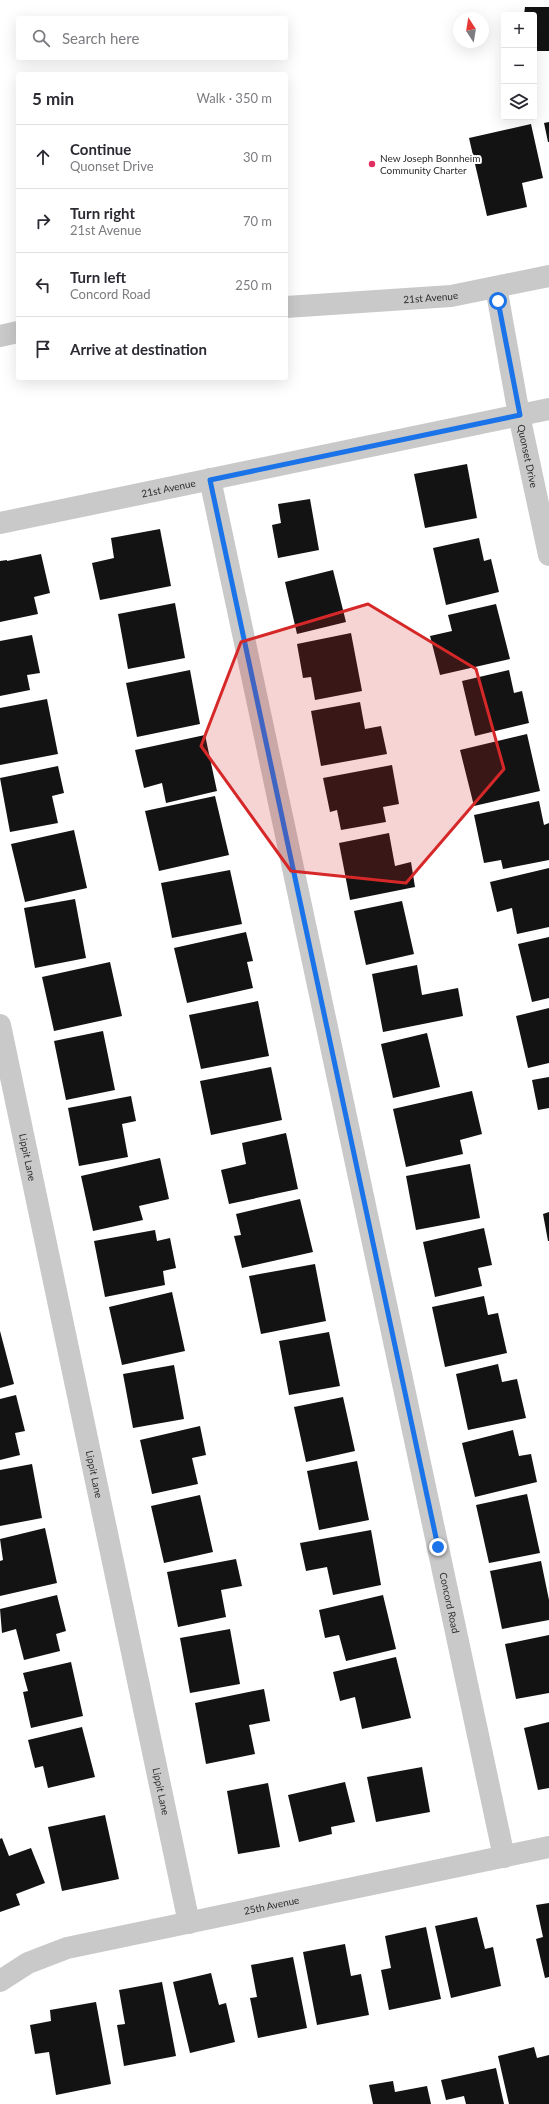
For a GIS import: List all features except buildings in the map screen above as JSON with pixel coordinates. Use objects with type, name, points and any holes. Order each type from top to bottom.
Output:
[{"type":"street","name":"21st Avenue","points":[[288,307],[451,296],[549,276]]},
{"type":"street","name":"Quonset Drive","points":[[496,287],[520,415],[549,555]]},
{"type":"street","points":[[0,336],[16,332]]},
{"type":"street","name":"21st Avenue","points":[[0,524],[549,409]]},
{"type":"street","name":"Concord Road","points":[[210,480],[504,1857]]},
{"type":"street","name":"Lippit Lane","points":[[0,1025],[188,1923]]},
{"type":"street","name":"25th Avenue","points":[[0,1981],[28,1963],[66,1948],[549,1848]]},
{"type":"highlighted area","points":[[368,604],[476,669],[504,769],[406,883],[291,871],[201,746],[241,642]]},
{"type":"place","name":"New Joseph Bonnheim Community Charter","points":[[372,164]]},
{"type":"route","points":[[438,1547],[210,480],[520,415],[498,301]]}]
